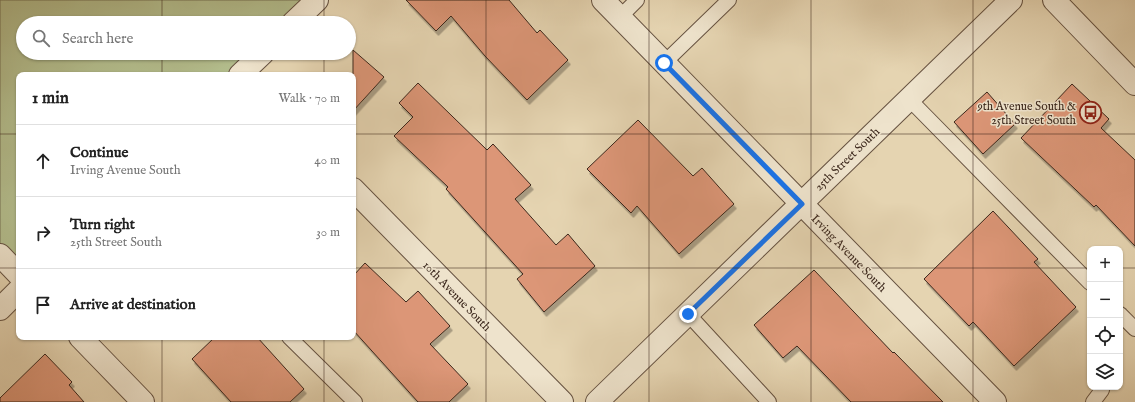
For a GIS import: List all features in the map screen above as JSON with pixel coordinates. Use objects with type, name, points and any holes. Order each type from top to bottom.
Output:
[{"type":"street","points":[[300,16],[317,0]]},
{"type":"street","name":"Irving Avenue South","points":[[604,0],[995,402]]},
{"type":"street","name":"25th Street South","points":[[597,402],[1011,0]]},
{"type":"street","points":[[1054,0],[1135,84]]},
{"type":"street","points":[[243,72],[256,60]]},
{"type":"street","name":"10th Avenue South","points":[[356,192],[562,402]]},
{"type":"street","points":[[0,255],[16,272]]},
{"type":"street","points":[[0,309],[16,293]]},
{"type":"street","points":[[83,340],[143,402]]},
{"type":"lane","points":[[620,17],[637,0]]},
{"type":"lane","points":[[664,63],[729,0]]},
{"type":"lane","points":[[910,99],[1089,282]]},
{"type":"lane","points":[[688,314],[769,402]]},
{"type":"lane","points":[[1123,317],[1135,329]]},
{"type":"lane","points":[[292,340],[355,402]]},
{"type":"lane","points":[[1093,402],[1102,390]]},
{"type":"green space","points":[[0,0],[317,0],[300,16],[16,16],[16,60],[256,60],[243,72],[16,72],[16,272],[0,255]]},
{"type":"building","points":[[406,0],[509,0],[537,33],[540,30],[568,60],[527,100],[485,56],[451,16],[436,31]]},
{"type":"building","points":[[356,53],[384,77],[356,108],[356,72],[353,72],[353,60],[356,60]]},
{"type":"building","points":[[418,83],[487,150],[493,144],[531,185],[515,199],[556,245],[568,234],[595,266],[544,312],[517,279],[523,274],[446,189],[448,187],[394,136],[413,117],[399,103]]},
{"type":"building","points":[[1072,84],[1109,119],[1101,128],[1135,160],[1135,246],[1096,205],[1094,207],[1021,138]]},
{"type":"building","points":[[987,92],[1015,124],[983,154],[954,122]]},
{"type":"building","points":[[638,120],[693,176],[702,168],[734,204],[679,254],[637,206],[631,213],[587,169]]},
{"type":"building","points":[[993,211],[1038,259],[1034,262],[1076,307],[1014,366],[973,322],[969,326],[924,279]]},
{"type":"building","points":[[365,263],[406,302],[418,291],[450,326],[430,344],[468,384],[449,402],[418,402],[356,333],[356,273]]},
{"type":"building","points":[[814,270],[893,353],[894,352],[943,402],[851,402],[797,346],[783,358],[754,325]]},
{"type":"building","points":[[212,340],[260,340],[304,389],[290,402],[231,402],[192,359]]},
{"type":"building","points":[[45,354],[72,382],[69,385],[84,402],[0,402],[0,398]]},
{"type":"place","name":"9th Avenue South & 25th Street South","points":[[1091,113]]},
{"type":"route","points":[[664,63],[802,204],[688,314]]}]
